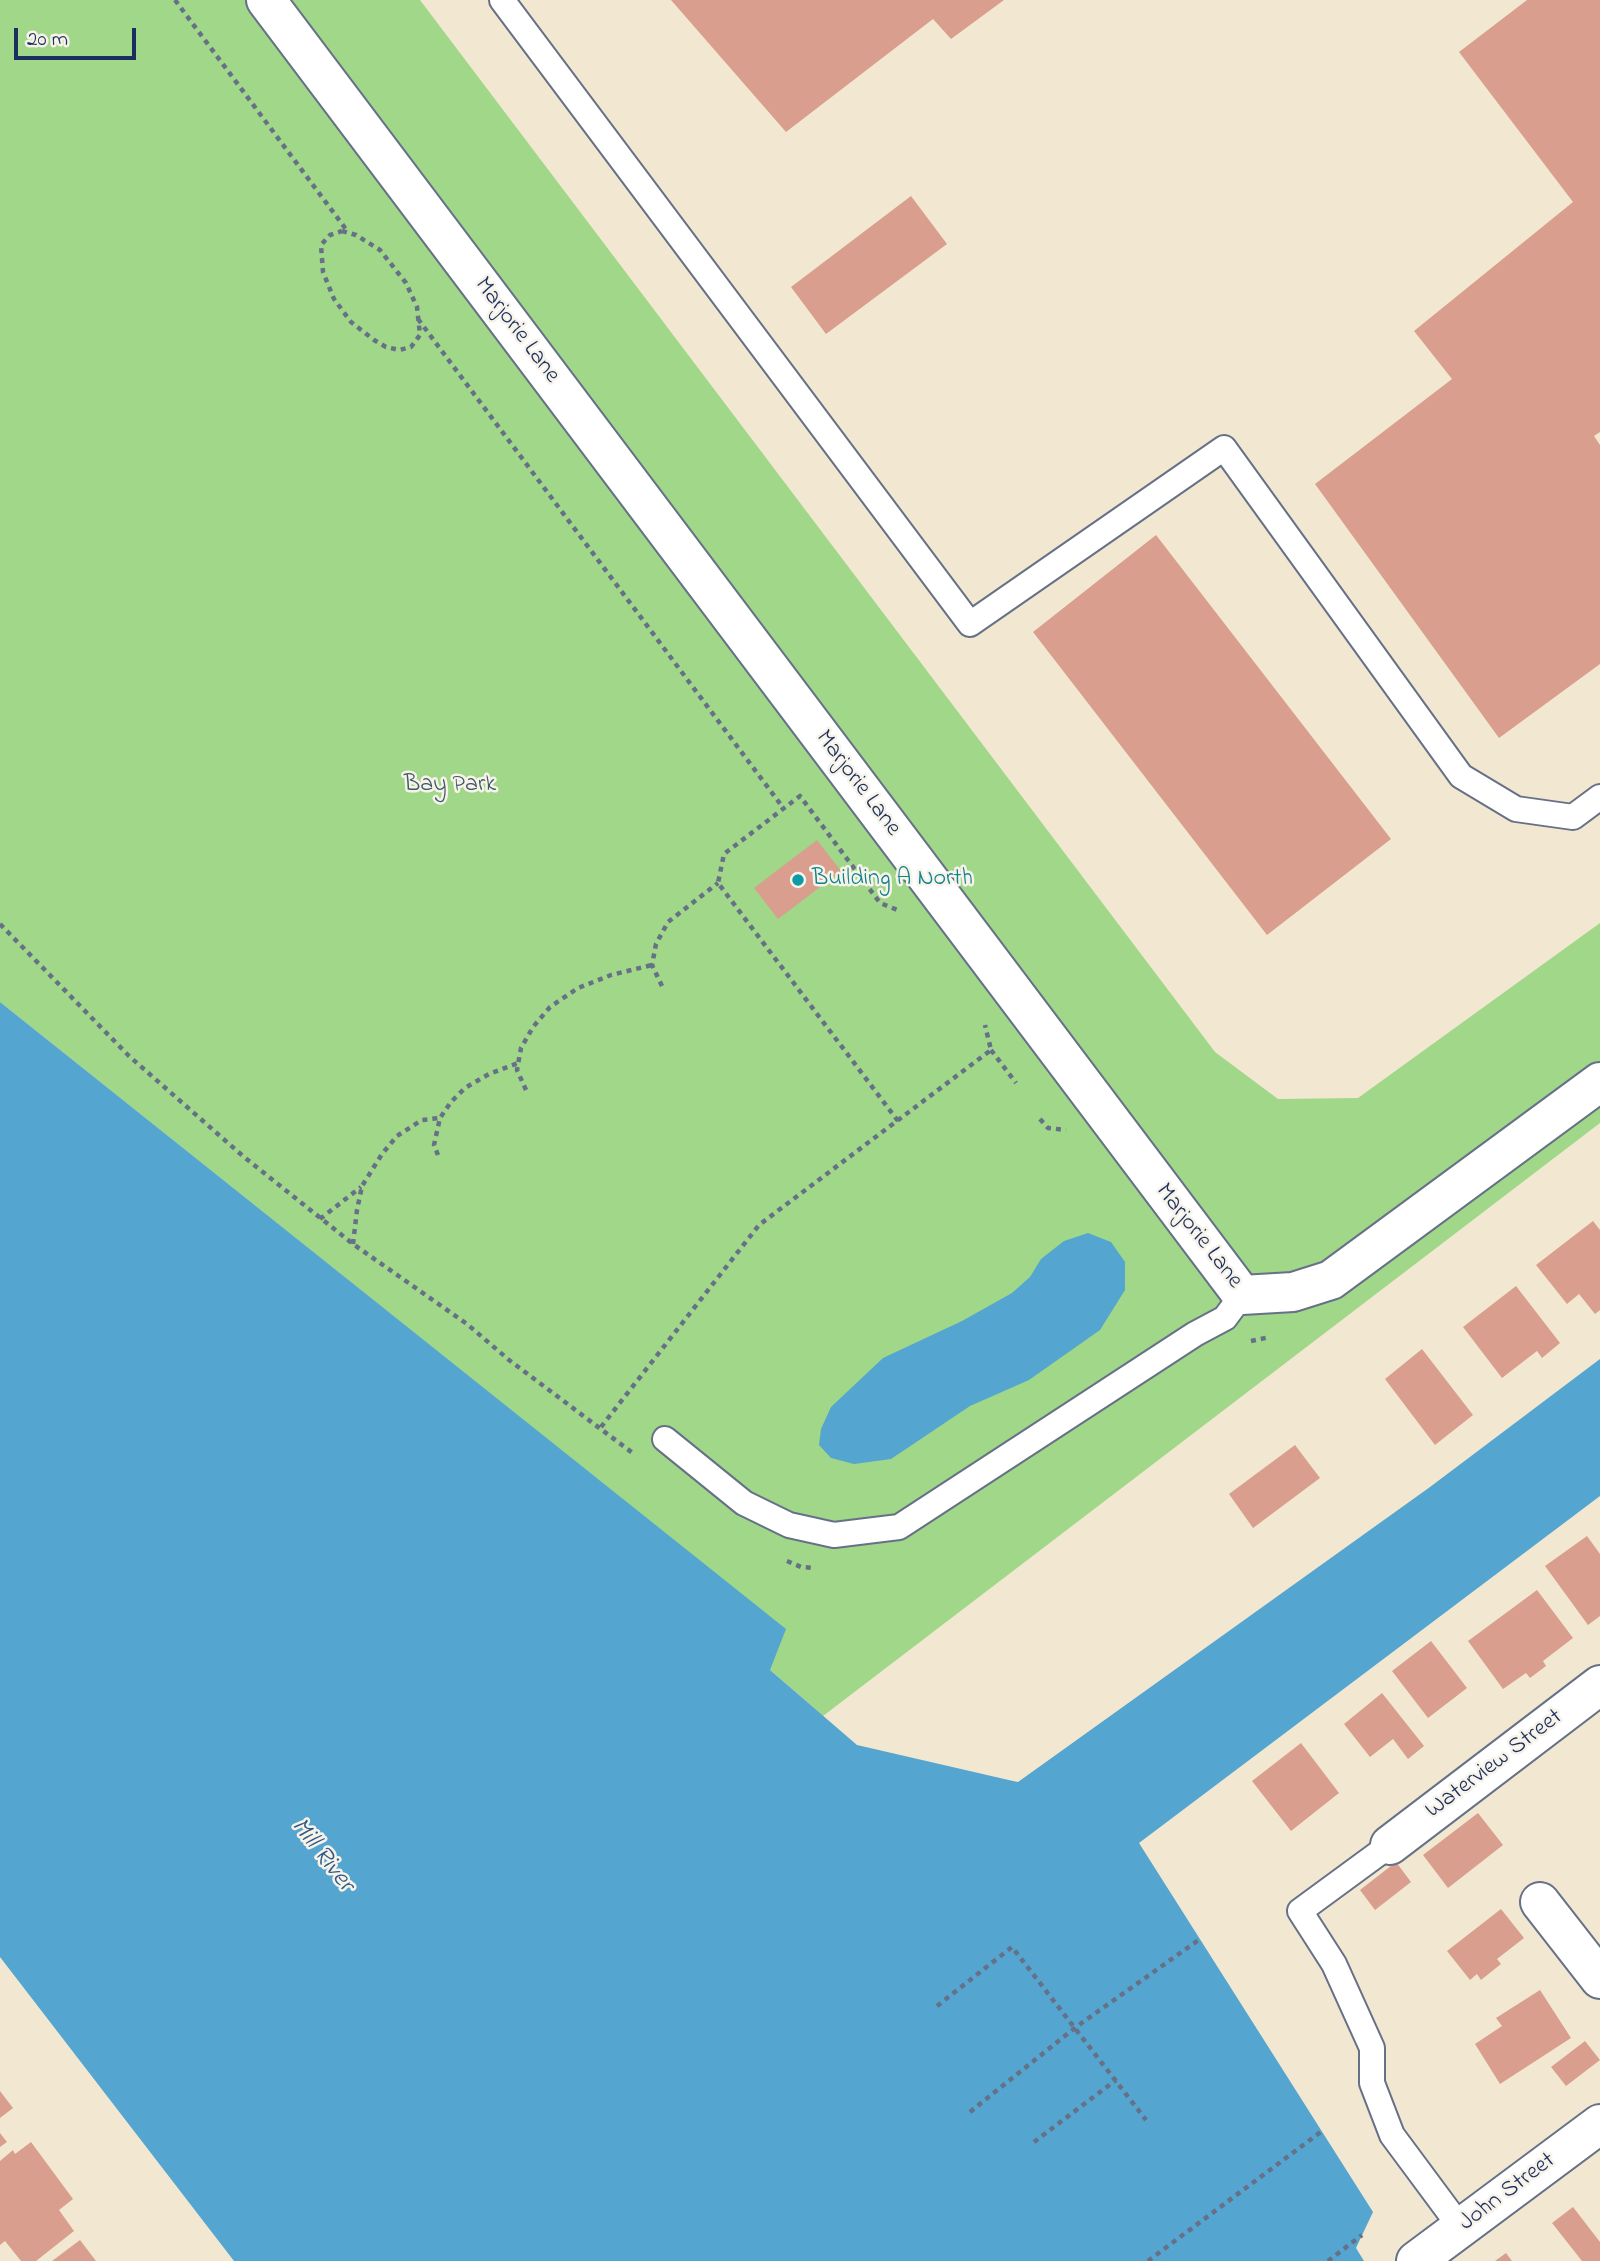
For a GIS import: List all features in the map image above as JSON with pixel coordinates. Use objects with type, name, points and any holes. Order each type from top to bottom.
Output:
[{"type":"street","name":"Marjorie Lane","points":[[266,0],[1242,1295],[1293,1292],[1331,1280],[1600,1082]]},
{"type":"street","name":"Waterview Street","points":[[1390,1844],[1600,1685]]},
{"type":"street","points":[[1540,1902],[1600,1979]]},
{"type":"street","name":"John Street","points":[[1416,2261],[1600,2124]]},
{"type":"lane","points":[[502,0],[970,624],[1224,448],[1461,776],[1516,809],[1573,817],[1600,797]]},
{"type":"lane","points":[[665,1439],[744,1503],[789,1525],[834,1535],[899,1527],[1195,1334],[1225,1318],[1242,1295]]},
{"type":"lane","points":[[1390,1844],[1300,1911],[1334,1964],[1372,2048],[1372,2083],[1392,2135],[1461,2228]]},
{"type":"path","points":[[175,0],[349,233]]},
{"type":"path","points":[[342,231],[368,241],[390,260],[413,296],[418,319],[420,335],[411,347],[399,350],[386,347],[368,336],[342,311],[328,286],[323,272],[321,245],[330,235],[342,231]]},
{"type":"path","points":[[418,319],[784,809]]},
{"type":"path","points":[[662,986],[652,965],[656,944],[668,922],[718,883],[724,854],[800,796],[880,903],[901,911]]},
{"type":"path","points":[[718,883],[898,1121]]},
{"type":"path","points":[[0,924],[129,1056],[244,1157],[320,1219],[467,1324],[509,1360],[640,1459]]},
{"type":"path","points":[[526,1090],[517,1070],[521,1048],[550,1007],[578,988],[611,975],[652,965]]},
{"type":"path","points":[[978,1015],[985,1025],[991,1050],[1016,1083]]},
{"type":"path","points":[[601,1427],[760,1225],[991,1050]]},
{"type":"path","points":[[438,1155],[435,1145],[440,1118],[451,1102],[465,1088],[489,1074],[519,1062]]},
{"type":"path","points":[[320,1219],[362,1186],[397,1136],[422,1120],[440,1118]]},
{"type":"path","points":[[353,1244],[362,1186]]},
{"type":"path","points":[[1243,1343],[1281,1334]]},
{"type":"path","points":[[776,1556],[801,1567],[829,1569]]},
{"type":"path","points":[[970,2112],[1076,2027],[1200,1939]]},
{"type":"path","points":[[937,2006],[1012,1947],[1146,2120]]},
{"type":"path","points":[[1034,2142],[1116,2080]]},
{"type":"path","points":[[1149,2261],[1322,2131]]},
{"type":"path","points":[[1328,2261],[1362,2235]]},
{"type":"green space","name":"Bay Park","points":[[0,0],[420,0],[1215,1052],[1278,1099],[1358,1098],[1600,923],[1600,1123],[823,1716],[769,1669],[785,1629],[0,1002]]},
{"type":"water","name":"Mill River","points":[[0,1002],[786,1629],[770,1670],[857,1745],[1013,1781],[1018,1782],[1430,1487],[1600,1359],[1600,1496],[1139,1843],[1373,2212],[1356,2248],[1364,2261],[234,2261],[0,1957]]},
{"type":"water","points":[[1088,1233],[1111,1242],[1125,1262],[1125,1290],[1100,1330],[1029,1380],[970,1406],[891,1459],[854,1464],[831,1458],[819,1445],[821,1429],[831,1407],[883,1358],[962,1321],[1012,1293],[1030,1277],[1041,1259],[1064,1241]]},
{"type":"building","points":[[671,0],[1004,0],[951,39],[933,19],[786,132]]},
{"type":"building","points":[[1527,0],[1600,0],[1600,432],[1594,436],[1600,445],[1600,664],[1499,738],[1315,484],[1452,379],[1414,331],[1573,202],[1459,52]]},
{"type":"building","points":[[911,196],[947,244],[826,334],[791,287]]},
{"type":"building","points":[[1156,535],[1391,839],[1267,935],[1033,632]]},
{"type":"building","name":"Building A North","points":[[817,840],[841,871],[778,919],[754,888]]},
{"type":"building","points":[[1593,1221],[1600,1230],[1600,1310],[1595,1314],[1579,1294],[1567,1304],[1536,1265]]},
{"type":"building","points":[[1516,1286],[1560,1343],[1542,1358],[1537,1351],[1502,1378],[1463,1327]]},
{"type":"building","points":[[1422,1349],[1473,1415],[1435,1445],[1385,1379]]},
{"type":"building","points":[[1295,1445],[1320,1478],[1253,1528],[1229,1494]]},
{"type":"building","points":[[1587,1536],[1600,1554],[1600,1616],[1588,1625],[1545,1566]]},
{"type":"building","points":[[1537,1590],[1573,1638],[1543,1661],[1546,1666],[1530,1678],[1526,1673],[1503,1689],[1468,1641]]},
{"type":"building","points":[[1431,1641],[1467,1688],[1428,1718],[1392,1671]]},
{"type":"building","points":[[1382,1693],[1424,1746],[1408,1759],[1393,1739],[1370,1757],[1344,1724]]},
{"type":"building","points":[[1301,1743],[1339,1793],[1291,1831],[1252,1781]]},
{"type":"building","points":[[1478,1813],[1503,1845],[1448,1888],[1423,1855]]},
{"type":"building","points":[[1396,1862],[1411,1882],[1375,1910],[1360,1890]]},
{"type":"building","points":[[1501,1909],[1524,1938],[1497,1959],[1501,1964],[1481,1980],[1477,1974],[1470,1980],[1447,1951]]},
{"type":"building","points":[[1540,1990],[1571,2038],[1500,2084],[1475,2044],[1502,2026],[1496,2018]]},
{"type":"building","points":[[1585,2041],[1600,2060],[1566,2086],[1551,2067]]},
{"type":"building","points":[[0,2091],[13,2108],[0,2118]]},
{"type":"building","points":[[0,2133],[7,2142],[0,2147]]},
{"type":"building","points":[[31,2142],[73,2199],[59,2210],[74,2231],[36,2261],[21,2261],[5,2241],[0,2245],[0,2161],[13,2150],[15,2154]]},
{"type":"building","points":[[1573,2207],[1600,2242],[1600,2261],[1582,2261],[1552,2223]]},
{"type":"building","points":[[80,2240],[96,2261],[52,2261]]},
{"type":"building","points":[[1506,2253],[1512,2261],[1495,2261]]},
{"type":"place","name":"Building A North","points":[[798,880]]}]
